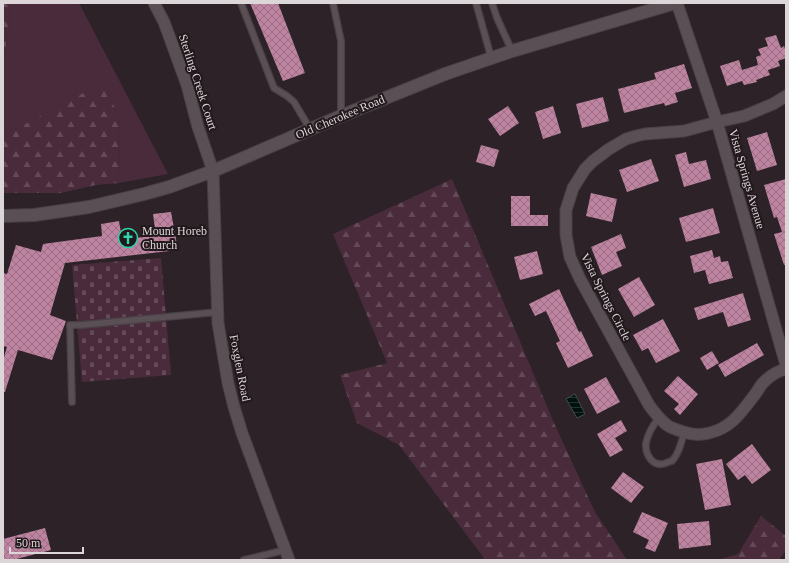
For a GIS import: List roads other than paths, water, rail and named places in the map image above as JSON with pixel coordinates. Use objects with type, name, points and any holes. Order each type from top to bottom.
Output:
[{"type":"street","name":"Sterling Creek Court","points":[[154,3],[164,22],[187,85],[198,127],[213,171]]},
{"type":"street","name":"Old Cherokee Road","points":[[3,216],[34,215],[90,207],[169,187],[213,171],[341,116],[491,57],[676,3]]},
{"type":"street","name":"Vista Springs Avenue","points":[[676,3],[717,122],[786,365]]},
{"type":"street","name":"Vista Springs Circle","points":[[786,96],[773,104],[744,116],[684,131],[645,134],[626,139],[592,161],[585,169],[574,188],[566,210],[566,235],[570,257],[580,279],[649,405],[659,418],[670,427],[688,434],[706,434],[715,432],[736,418],[764,381],[786,369]]},
{"type":"street","name":"Foxglen Road","points":[[213,171],[218,323],[228,383],[242,433],[287,555]]},
{"type":"lane","points":[[241,3],[274,88],[294,102],[310,129]]},
{"type":"lane","points":[[333,3],[341,40],[341,116]]},
{"type":"lane","points":[[476,3],[491,57]]},
{"type":"lane","points":[[492,3],[512,51]]},
{"type":"lane","points":[[72,402],[70,325],[218,312]]},
{"type":"lane","points":[[659,418],[650,432],[646,443],[650,460],[657,464],[664,464],[672,461],[678,452],[684,432]]},
{"type":"lane","points":[[244,560],[287,555]]},
{"type":"place","name":"Mount Horeb Church","points":[[128,238]]}]
